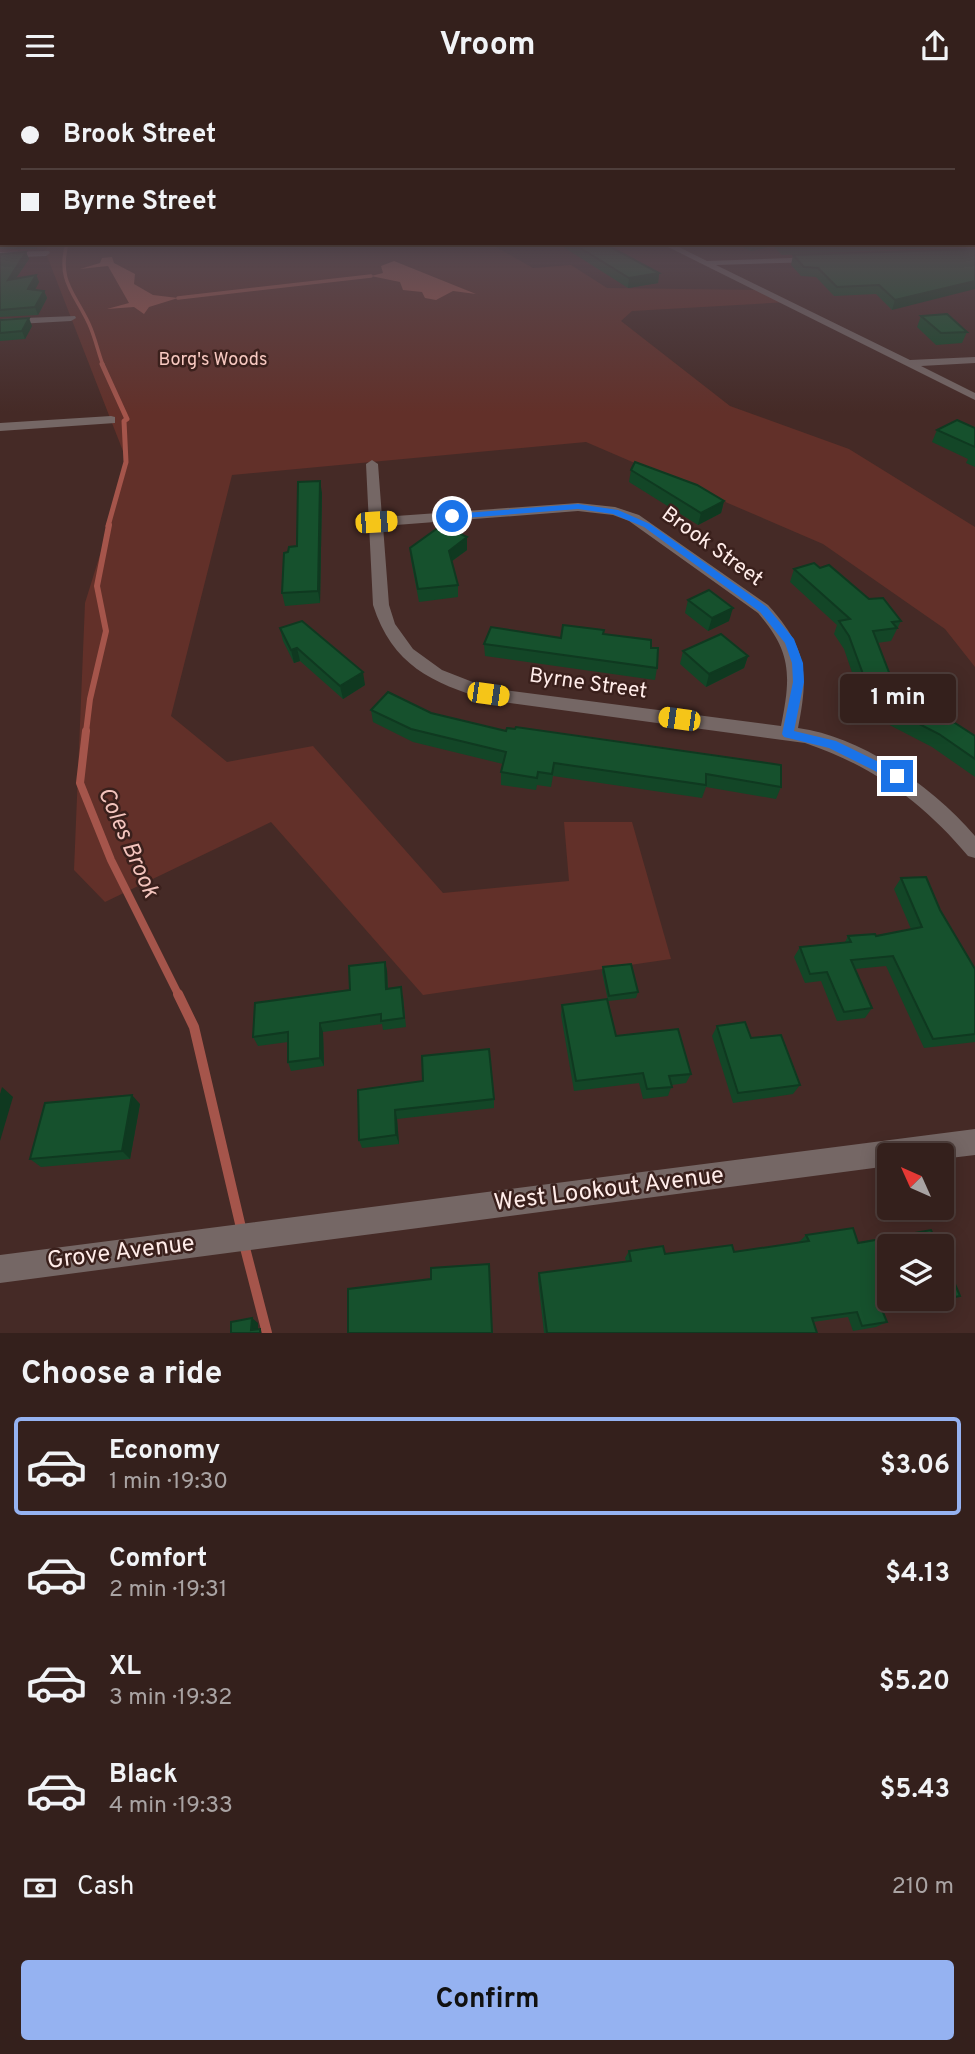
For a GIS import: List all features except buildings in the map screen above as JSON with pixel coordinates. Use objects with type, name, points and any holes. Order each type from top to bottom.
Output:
[{"type":"street","points":[[774,297],[975,397]]},
{"type":"street","points":[[0,322],[71,318]]},
{"type":"street","points":[[909,363],[975,360]]},
{"type":"street","points":[[0,427],[111,420]]},
{"type":"street","name":"Byrne Street","points":[[372,464],[381,605],[385,623],[395,641],[411,658],[429,671],[457,685],[488,694],[788,734],[832,744],[897,776],[927,798],[954,824],[975,850]]},
{"type":"street","name":"Brook Street","points":[[376,522],[578,507],[615,512],[634,518],[764,610],[779,625],[790,642],[798,663],[799,682],[788,734]]},
{"type":"street","name":"West Lookout Avenue","points":[[243,1237],[975,1142]]},
{"type":"street","name":"Grove Avenue","points":[[0,1269],[243,1237]]},
{"type":"green space","name":"Borg's Woods","points":[[63,297],[778,297],[788,302],[632,311],[621,321],[730,406],[849,449],[975,527],[975,667],[945,629],[823,544],[586,442],[232,475],[171,716],[227,762],[313,746],[443,893],[569,881],[564,822],[632,822],[671,959],[423,995],[271,822],[105,902],[74,870],[85,603],[128,464]]},
{"type":"shaded area","points":[[126,297],[178,298],[149,307],[144,314],[134,307],[107,309],[129,303]]},
{"type":"shaded area","points":[[424,297],[442,297],[436,300]]},
{"type":"waterway","name":"Coles Brook","points":[[75,297],[91,329],[103,365]]},
{"type":"waterway","points":[[178,298],[187,297]]},
{"type":"waterway","name":"Coles Brook","points":[[102,364],[127,419],[124,421],[126,462],[108,526]]},
{"type":"waterway","name":"Coles Brook","points":[[86,732],[90,699],[106,631],[97,586],[109,525]]},
{"type":"waterway","name":"Coles Brook","points":[[86,731],[80,783],[111,860],[178,994]]},
{"type":"waterway","name":"Coles Brook","points":[[178,994],[194,1027],[242,1232]]},
{"type":"waterway","name":"Coles Brook","points":[[244,1244],[267,1333]]},
{"type":"route","points":[[452,516],[578,507],[597,508],[634,518],[764,610],[779,625],[790,642],[798,663],[799,682],[788,734],[832,744],[897,776]]}]
